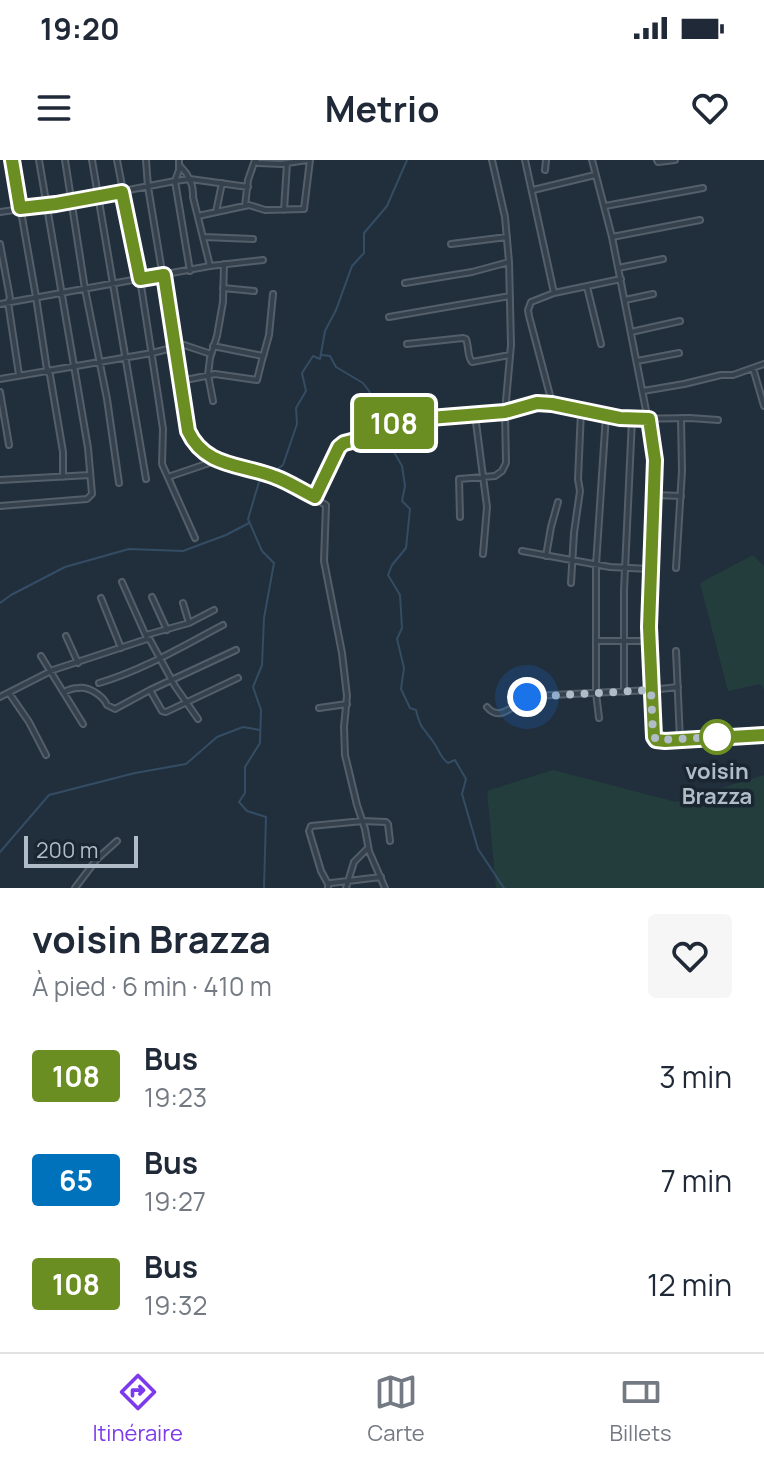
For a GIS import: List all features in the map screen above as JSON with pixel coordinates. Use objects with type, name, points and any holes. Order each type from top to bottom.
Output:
[{"type":"street","points":[[12,160],[63,452],[63,477]]},
{"type":"street","points":[[0,506],[87,499],[92,494],[88,448],[39,160]]},
{"type":"street","points":[[65,160],[119,483]]},
{"type":"street","points":[[92,160],[146,479]]},
{"type":"street","points":[[117,160],[152,353],[163,429],[161,458],[195,538]]},
{"type":"street","points":[[146,160],[189,435],[216,460],[274,476],[315,497],[327,507],[324,561],[342,653],[347,704],[344,750],[368,848],[385,888]]},
{"type":"street","points":[[198,216],[245,206],[265,210],[302,210],[305,207],[309,160],[258,163],[255,160],[245,206]]},
{"type":"street","points":[[460,517],[459,479],[499,474],[506,463],[509,262],[505,217],[492,160]]},
{"type":"street","points":[[525,160],[554,293]]},
{"type":"street","points":[[545,170],[546,160]]},
{"type":"street","points":[[592,160],[621,279],[655,460],[649,641],[654,737],[660,741],[764,735]]},
{"type":"street","points":[[657,160],[675,160]]},
{"type":"street","points":[[283,162],[284,210]]},
{"type":"street","points":[[180,163],[190,179],[210,266]]},
{"type":"street","points":[[180,163],[175,181],[190,271]]},
{"type":"street","points":[[533,190],[595,175]]},
{"type":"street","points":[[0,212],[190,179],[248,187]]},
{"type":"street","points":[[216,212],[222,183]]},
{"type":"street","points":[[605,206],[703,188]]},
{"type":"street","points":[[612,237],[700,220]]},
{"type":"street","points":[[204,237],[253,239]]},
{"type":"street","points":[[451,244],[507,237]]},
{"type":"street","points":[[0,244],[19,375]]},
{"type":"street","points":[[618,268],[663,259]]},
{"type":"street","points":[[0,304],[210,266],[263,260]]},
{"type":"street","points":[[405,283],[472,272],[509,262]]},
{"type":"street","points":[[213,401],[208,375],[222,311],[224,264]]},
{"type":"street","points":[[552,404],[528,310],[531,302],[554,293],[621,279]]},
{"type":"street","points":[[587,287],[601,344]]},
{"type":"street","points":[[223,288],[254,291]]},
{"type":"street","points":[[181,381],[208,375],[257,380],[269,335],[273,294]]},
{"type":"street","points":[[625,300],[653,294]]},
{"type":"street","points":[[389,317],[510,296]]},
{"type":"street","points":[[631,332],[680,321]]},
{"type":"street","points":[[407,344],[463,338],[466,339],[472,362],[510,355]]},
{"type":"street","points":[[0,379],[152,353],[181,344],[211,354]]},
{"type":"street","points":[[213,346],[263,357]]},
{"type":"street","points":[[637,361],[679,353]]},
{"type":"street","points":[[643,391],[733,375],[764,364]]},
{"type":"street","points":[[753,368],[764,406]]},
{"type":"street","points":[[0,392],[9,445]]},
{"type":"street","points":[[315,497],[341,444],[365,439],[388,425],[417,419],[505,412],[537,403],[632,419],[718,420]]},
{"type":"street","points":[[571,583],[580,491],[581,411]]},
{"type":"street","points":[[475,415],[487,518],[483,554]]},
{"type":"street","points":[[599,718],[596,693],[596,565],[606,415]]},
{"type":"street","points":[[676,568],[681,496],[681,418]]},
{"type":"street","points":[[624,692],[624,568],[632,419]]},
{"type":"street","points":[[168,477],[216,460]]},
{"type":"street","points":[[0,480],[90,475]]},
{"type":"street","points":[[654,495],[681,496]]},
{"type":"street","points":[[546,556],[558,502]]},
{"type":"street","points":[[522,551],[596,565],[650,569]]},
{"type":"street","points":[[122,582],[146,637],[198,719]]},
{"type":"street","points":[[152,597],[167,630]]},
{"type":"street","points":[[101,598],[121,648]]},
{"type":"street","points":[[183,603],[189,623]]},
{"type":"street","points":[[0,694],[9,693],[50,671],[189,623],[214,610]]},
{"type":"street","points":[[99,683],[159,658],[223,625]]},
{"type":"street","points":[[66,636],[78,663]]},
{"type":"street","points":[[597,641],[649,641]]},
{"type":"street","points":[[64,692],[78,687],[86,688],[104,698],[107,705],[115,709],[236,650]]},
{"type":"street","points":[[676,651],[680,740]]},
{"type":"street","points":[[41,656],[83,724]]},
{"type":"street","points":[[150,690],[163,712],[238,678]]},
{"type":"street","points":[[487,707],[496,714],[505,712],[527,697],[678,687]]},
{"type":"street","points":[[9,693],[46,755]]},
{"type":"street","points":[[319,708],[347,704]]},
{"type":"street","points":[[381,877],[328,886],[309,828],[363,821],[388,823],[390,841]]},
{"type":"street","points":[[75,888],[97,859],[117,841]]},
{"type":"street","points":[[346,888],[354,862],[368,848]]},
{"type":"green space","points":[[753,555],[764,566],[764,689],[760,684],[728,691],[700,583]]},
{"type":"green space","points":[[553,770],[676,802],[764,775],[764,888],[496,888],[487,791]]},
{"type":"waterway","points":[[264,888],[266,817],[247,811],[239,802],[245,793],[245,767],[260,743],[261,710],[253,687],[262,665],[264,618],[274,563],[262,551],[248,519],[259,482],[283,465],[297,424],[296,408],[306,391],[302,373],[313,356],[320,359],[325,331],[352,266],[364,253],[364,233],[387,206],[407,160]]},
{"type":"waterway","points":[[322,355],[330,356],[336,367],[363,383],[369,391],[382,418],[386,438],[402,466],[405,486],[402,501],[410,509],[406,548],[388,575],[400,595],[402,628],[397,639],[404,668],[401,689],[442,757],[448,763],[455,760],[466,779],[462,794],[478,849],[504,888]]},
{"type":"waterway","points":[[0,603],[65,567],[129,549],[183,551],[249,523]]},
{"type":"waterway","points":[[0,852],[49,795],[135,773],[186,764],[217,737],[243,727],[260,730]]},
{"type":"bus line","name":"108","points":[[12,160],[20,208],[122,192],[140,279],[164,275],[188,431],[192,439],[220,463],[274,476],[315,497],[339,447],[365,439],[388,425],[417,419],[505,412],[537,403],[620,418],[649,419],[655,460],[649,627],[654,737],[665,741],[764,735]]},
{"type":"place","name":"voisin Brazza","points":[[717,737]]},
{"type":"route","points":[[527,697],[651,690],[656,740],[717,737]]}]
